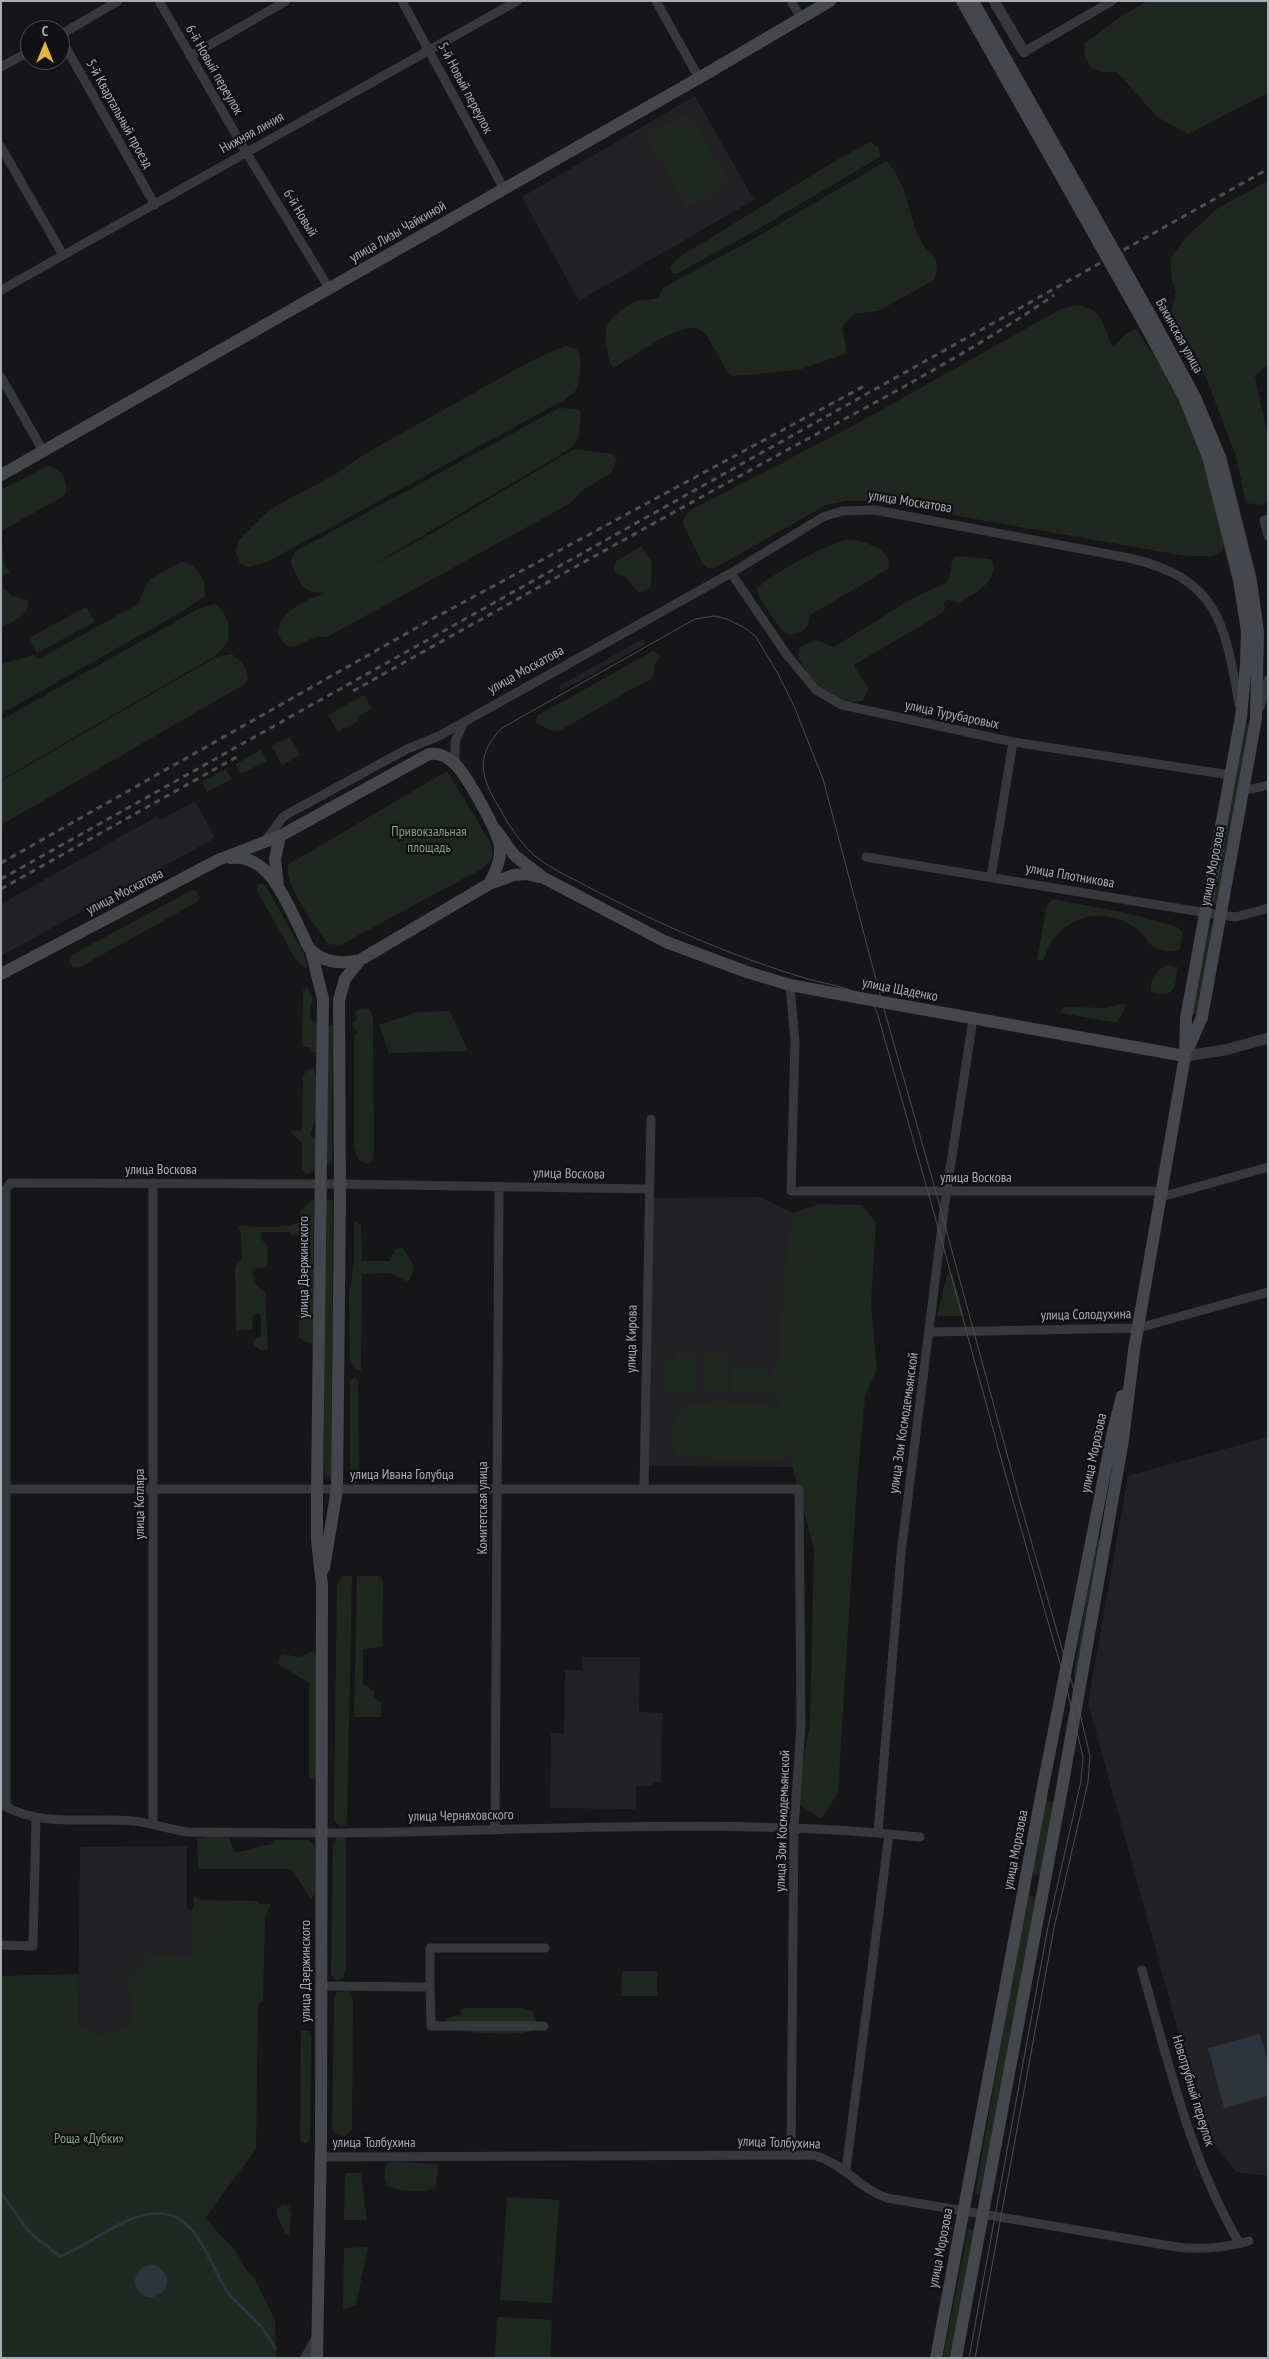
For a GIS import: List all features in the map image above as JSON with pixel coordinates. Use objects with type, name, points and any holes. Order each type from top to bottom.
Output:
[{"type":"main road","name":"улица Лизы Чайкиной","points":[[1,474],[699,78],[830,1]]},
{"type":"main road","name":"улица Лизы Чайкиной","points":[[804,16],[834,1]]},
{"type":"main road","name":"Бакинская улица","points":[[962,1],[1195,397],[1210,430],[1226,475],[1255,600],[1259,648],[1256,719]]},
{"type":"main road","name":"Бакинская улица","points":[[973,1],[1086,211]]},
{"type":"main road","name":"Бакинская улица","points":[[1148,320],[1199,430],[1216,484],[1243,600],[1247,631],[1241,717]]},
{"type":"main road","name":"улица Морозова","points":[[956,2358],[1061,1794],[1123,1440],[1134,1350],[1185,1056],[1186,1018],[1241,717]]},
{"type":"main road","name":"улица Морозова","points":[[1185,1056],[1202,1017],[1256,719]]},
{"type":"main road","points":[[218,860],[240,857],[253,861],[278,887],[311,950],[326,960],[337,962],[360,960],[489,884],[498,865],[500,854],[496,830],[455,764],[439,754],[429,754]]},
{"type":"main road","name":"улица Москатова","points":[[1,974],[218,860],[280,836],[429,754]]},
{"type":"main road","name":"улица Щаденко","points":[[496,830],[515,856],[544,878],[676,946],[747,972],[790,985],[1185,1056]]},
{"type":"main road","points":[[278,887],[275,859],[280,836]]},
{"type":"main road","name":"улица Щаденко","points":[[489,884],[514,875],[528,874],[544,878]]},
{"type":"main road","name":"улица Дзержинского","points":[[311,950],[322,999],[317,1489],[318,1540],[322,1585],[320,2157],[317,2358]]},
{"type":"main road","name":"улица Дзержинского","points":[[322,1585],[337,1489],[340,1184],[339,1000],[345,980],[360,960]]},
{"type":"main road","name":"улица Морозова","points":[[936,2358],[1042,1791],[1113,1431],[1134,1350]]},
{"type":"main road","points":[[1042,1791],[1061,1794]]},
{"type":"main road","points":[[1024,1885],[1044,1887]]},
{"type":"street","points":[[70,30],[118,1]]},
{"type":"street","name":"6-й Новый переулок","points":[[159,1],[246,152]]},
{"type":"street","points":[[190,56],[286,1]]},
{"type":"street","name":"5-й Новый переулок","points":[[402,1],[504,189]]},
{"type":"street","name":"Нижняя линия","points":[[1,290],[517,1]]},
{"type":"street","points":[[656,1],[699,78]]},
{"type":"street","points":[[791,1],[804,16]]},
{"type":"street","points":[[994,1],[1024,52],[1112,1]]},
{"type":"street","name":"5-й Квартальный проезд","points":[[70,54],[155,205]]},
{"type":"street","points":[[1,68],[20,58]]},
{"type":"street","points":[[1,147],[63,255]]},
{"type":"street","name":"6-й Новый","points":[[246,152],[329,288]]},
{"type":"street","points":[[1,377],[43,451]]},
{"type":"street","name":"улица Москатова","points":[[264,842],[284,816],[408,749],[439,736],[731,573],[823,517],[842,511],[858,509],[875,510],[1154,564],[1188,581],[1207,601],[1229,649],[1241,717]]},
{"type":"street","points":[[1266,520],[1268,536]]},
{"type":"street","name":"улица Турубаровых","points":[[731,573],[787,655],[816,690],[830,699],[858,710],[1013,742],[1230,776]]},
{"type":"street","name":"улица Морозова","points":[[1256,719],[1268,680]]},
{"type":"street","points":[[455,764],[455,742],[464,721]]},
{"type":"street","name":"улица Москатова","points":[[429,754],[439,736]]},
{"type":"street","points":[[991,877],[1013,742]]},
{"type":"street","points":[[1243,789],[1252,789],[1268,784]]},
{"type":"street","points":[[280,836],[284,816]]},
{"type":"street","name":"улица Плотникова","points":[[866,857],[1204,913],[1236,917],[1268,908]]},
{"type":"street","name":"улица Воскова","points":[[790,985],[795,1042],[791,1191],[1161,1194],[1268,1168]]},
{"type":"street","name":"улица Зои Космодемьянской","points":[[878,1832],[901,1554],[946,1192],[973,1018]]},
{"type":"street","name":"улица Щаденко","points":[[1185,1056],[1225,1050],[1268,1038]]},
{"type":"street","name":"улица Кирова","points":[[644,1489],[650,1119]]},
{"type":"street","name":"улица Воскова","points":[[5,1489],[6,1189],[10,1183],[340,1184],[648,1189]]},
{"type":"street","name":"улица Котляра","points":[[154,1183],[154,1824]]},
{"type":"street","name":"Комитетская улица","points":[[495,1829],[499,1187]]},
{"type":"street","name":"улица Солодухина","points":[[930,1332],[1138,1328],[1268,1292]]},
{"type":"street","name":"улица Ивана Голубца","points":[[5,1489],[799,1489]]},
{"type":"street","name":"улица Черняховского","points":[[5,1489],[6,1807],[19,1814],[36,1818],[132,1821],[188,1832],[321,1833],[662,1826],[794,1827],[878,1832],[920,1837]]},
{"type":"street","name":"улица Зои Космодемьянской","points":[[791,2155],[794,1827],[801,1725],[799,1489]]},
{"type":"street","points":[[1,1945],[33,1946],[36,1818]]},
{"type":"street","points":[[846,2170],[889,1834]]},
{"type":"street","points":[[544,2026],[431,2026],[430,1948],[545,1948]]},
{"type":"street","name":"Новотрубный переулок","points":[[1142,1970],[1190,2134],[1223,2216],[1244,2242]]},
{"type":"street","points":[[321,1986],[430,1987]]},
{"type":"street","name":"улица Толбухина","points":[[320,2157],[813,2155],[827,2159],[846,2170],[863,2186],[881,2196],[982,2216],[1185,2248],[1209,2249],[1244,2242]]},
{"type":"street","points":[[306,2358],[317,2338]]},
{"type":"shaded area","points":[[695,96],[754,200],[579,301],[522,197]]},
{"type":"shaded area","points":[[643,639],[646,644],[561,691],[559,686]]},
{"type":"shaded area","points":[[195,801],[215,838],[1,956],[1,904],[156,817],[160,820]]},
{"type":"shaded area","points":[[759,1197],[793,1213],[795,1467],[647,1466],[649,1198]]},
{"type":"shaded area","points":[[1268,1437],[1268,2176],[1236,2172],[1207,2136],[1088,1703],[1128,1476]]},
{"type":"shaded area","points":[[582,1657],[640,1657],[639,1712],[662,1713],[661,1782],[654,1782],[653,1786],[636,1786],[636,1809],[550,1808],[551,1733],[564,1733],[565,1670],[582,1670]]},
{"type":"shaded area","points":[[187,1846],[187,1909],[202,1910],[199,2061],[146,2062],[78,2022],[80,1847]]},
{"type":"shaded area","points":[[1260,2034],[1268,2063],[1268,2096],[1224,2108],[1208,2048]]},
{"type":"shaded area","points":[[151,2265],[162,2270],[167,2281],[162,2292],[151,2297],[140,2292],[135,2281],[140,2270]]},
{"type":"green space","points":[[1148,1],[1268,1],[1268,93],[1188,134],[1157,117],[1117,72],[1103,72],[1091,68],[1084,55],[1085,43],[1123,15]]},
{"type":"green space","points":[[689,114],[729,183],[686,207],[647,136]]},
{"type":"green space","points":[[870,142],[878,147],[880,155],[878,158],[753,232],[678,273],[672,274],[670,267],[678,258],[835,161]]},
{"type":"green space","points":[[886,161],[894,170],[904,190],[913,222],[922,243],[935,258],[936,274],[934,280],[878,311],[854,314],[842,326],[846,347],[845,354],[798,370],[733,376],[725,369],[705,335],[700,330],[692,328],[682,330],[657,341],[614,368],[610,364],[606,333],[607,326],[615,314],[639,300],[659,297],[663,288],[673,282],[750,241]]},
{"type":"green space","points":[[1268,181],[1268,363],[1255,377],[1268,437],[1268,501],[1262,505],[1246,503],[1236,456],[1205,375],[1184,347],[1170,318],[1176,292],[1172,280],[1170,259],[1187,236],[1218,208]]},
{"type":"green space","points":[[1077,305],[1097,313],[1114,346],[1128,332],[1136,329],[1167,375],[1202,458],[1223,540],[1223,550],[1213,556],[1186,556],[873,501],[846,501],[826,505],[715,568],[707,568],[703,565],[683,524],[684,518],[689,511],[860,422],[1059,310]]},
{"type":"green space","points":[[565,346],[578,349],[581,365],[578,386],[574,393],[564,400],[267,562],[248,567],[240,564],[236,551],[239,540],[270,509],[334,475],[368,452],[531,361]]},
{"type":"green space","points":[[559,408],[578,409],[581,412],[579,438],[570,449],[366,569],[434,532],[574,449],[613,454],[617,459],[612,472],[581,491],[569,504],[331,635],[316,637],[290,647],[282,641],[278,634],[279,626],[288,613],[323,593],[310,591],[299,581],[291,564],[291,559],[296,551]]},
{"type":"green space","points":[[47,466],[56,469],[63,475],[67,488],[66,493],[1,531],[1,490]]},
{"type":"green space","points":[[846,540],[864,542],[876,547],[889,560],[888,569],[809,616],[805,629],[801,632],[788,634],[783,632],[760,599],[757,589],[773,576],[799,561],[826,547]]},
{"type":"green space","points":[[1,542],[5,566],[10,573],[3,576],[3,587],[12,596],[28,600],[28,606],[24,614],[1,628]]},
{"type":"green space","points":[[641,546],[652,562],[651,587],[639,593],[626,577],[614,572],[615,562]]},
{"type":"green space","points":[[956,556],[990,559],[993,562],[993,569],[988,582],[977,592],[959,603],[947,599],[944,603],[945,610],[936,617],[857,663],[854,666],[869,689],[863,700],[842,701],[833,697],[824,691],[809,675],[798,657],[800,647],[816,640],[834,647],[915,597],[946,583],[949,578],[953,558]]},
{"type":"green space","points":[[180,562],[191,565],[199,573],[204,584],[205,596],[183,611],[1,714],[1,664],[34,655],[37,659],[44,656],[138,604],[149,580]]},
{"type":"green space","points":[[214,604],[219,607],[226,617],[229,630],[227,642],[215,656],[1,780],[1,720],[198,609]]},
{"type":"green space","points":[[86,607],[95,622],[37,653],[29,638]]},
{"type":"green space","points":[[653,651],[659,654],[660,657],[654,666],[654,675],[649,681],[561,730],[553,731],[536,723],[537,716]]},
{"type":"green space","points":[[232,654],[246,669],[248,679],[245,684],[1,825],[1,781],[216,657]]},
{"type":"green space","points":[[364,695],[372,709],[357,717],[358,721],[338,732],[328,715]]},
{"type":"green space","points":[[1245,723],[1250,724],[1217,905],[1212,904]]},
{"type":"green space","points":[[290,737],[300,755],[282,765],[272,746]]},
{"type":"green space","points":[[261,750],[267,761],[241,774],[236,764]]},
{"type":"green space","points":[[226,769],[232,779],[207,792],[202,782]]},
{"type":"green space","name":"Привокзальная площадь","points":[[447,771],[492,845],[492,859],[483,868],[340,945],[328,944],[295,893],[290,882],[289,864]]},
{"type":"green space","points":[[261,883],[266,886],[304,954],[307,966],[305,968],[296,960],[257,891],[257,884]]},
{"type":"green space","points":[[196,890],[200,897],[197,902],[78,968],[72,967],[69,961],[72,955],[190,891]]},
{"type":"green space","points":[[1053,899],[1127,913],[1177,927],[1183,932],[1180,949],[1170,951],[1158,949],[1151,945],[1142,933],[1124,922],[1115,918],[1095,916],[1086,917],[1067,926],[1052,941],[1044,960],[1037,960],[1047,905]]},
{"type":"green space","points":[[1208,924],[1213,925],[1198,1015],[1192,1014]]},
{"type":"green space","points":[[1167,965],[1178,967],[1172,990],[1165,994],[1151,992],[1151,984],[1155,976],[1160,969]]},
{"type":"green space","points":[[307,987],[313,997],[310,1009],[311,1019],[318,1024],[318,1051],[314,1053],[310,1051],[309,1047],[302,1047],[303,990]]},
{"type":"green space","points":[[1125,1003],[1124,1010],[1117,1023],[1061,1013],[1063,1008],[1067,1007],[1106,1008]]},
{"type":"green space","points":[[368,1008],[373,1018],[374,1149],[373,1160],[369,1164],[358,1158],[354,1146],[354,1036],[358,1032],[352,1023],[357,1020],[355,1012],[359,1009]]},
{"type":"green space","points":[[450,1011],[468,1051],[389,1053],[379,1025],[417,1012]]},
{"type":"green space","points":[[326,1025],[333,1025],[332,1161],[329,1165],[326,1161]]},
{"type":"green space","points":[[310,1068],[314,1069],[318,1094],[316,1119],[310,1134],[315,1139],[316,1160],[313,1170],[306,1175],[302,1169],[302,1143],[290,1131],[302,1130],[303,1075]]},
{"type":"green space","points":[[313,1199],[313,1340],[311,1344],[299,1338],[299,1235],[292,1235],[289,1232],[262,1232],[261,1239],[268,1246],[267,1267],[252,1269],[256,1285],[265,1292],[268,1348],[262,1351],[253,1344],[255,1339],[261,1336],[261,1315],[258,1313],[253,1316],[252,1329],[236,1331],[235,1266],[242,1260],[241,1232],[238,1226],[279,1227],[294,1224],[300,1221],[300,1211]]},
{"type":"green space","points":[[329,1199],[333,1201],[331,1475],[328,1478],[324,1475],[325,1201]]},
{"type":"green space","points":[[819,1204],[862,1205],[876,1223],[871,1304],[877,1369],[865,1396],[857,1484],[838,1793],[821,1819],[796,1802],[810,1723],[814,1549],[788,1451],[783,1459],[730,1460],[680,1456],[674,1447],[672,1435],[677,1414],[683,1408],[692,1405],[733,1402],[783,1409],[769,1387],[768,1390],[732,1390],[732,1368],[768,1367],[768,1383],[780,1358],[783,1282],[793,1213]]},
{"type":"green space","points":[[356,1222],[361,1225],[362,1261],[389,1261],[396,1249],[403,1248],[414,1266],[410,1280],[405,1281],[391,1273],[362,1274],[361,1371],[355,1369],[350,1360],[349,1297],[354,1263],[354,1225]]},
{"type":"green space","points":[[953,1274],[964,1316],[937,1316],[947,1275]]},
{"type":"green space","points":[[696,1350],[696,1392],[662,1392],[664,1359],[674,1359],[675,1351]]},
{"type":"green space","points":[[705,1352],[727,1352],[727,1392],[705,1391]]},
{"type":"green space","points":[[356,1377],[358,1381],[359,1482],[355,1484],[350,1482],[350,1380]]},
{"type":"green space","points":[[1096,1539],[1102,1540],[1076,1680],[1074,1673]]},
{"type":"green space","points":[[342,1576],[352,1576],[347,1820],[346,1825],[339,1826],[334,1821],[334,1802],[337,1585]]},
{"type":"green space","points":[[357,1576],[381,1576],[383,1584],[382,1647],[363,1649],[363,1684],[374,1690],[374,1698],[381,1703],[381,1717],[354,1717]]},
{"type":"green space","points":[[312,1651],[316,1652],[316,1780],[309,1778],[309,1683],[278,1664],[279,1657],[282,1654],[299,1657]]},
{"type":"green space","points":[[1045,1801],[1054,1802],[1041,1876],[1032,1874]]},
{"type":"green space","points":[[342,1836],[345,1838],[346,1844],[346,1969],[343,1978],[336,1981],[331,1975],[333,1844],[336,1837]]},
{"type":"green space","points":[[229,1837],[234,1852],[270,1845],[274,1840],[309,1840],[315,1845],[315,1893],[311,1899],[291,1869],[198,1869],[197,1839]]},
{"type":"green space","points":[[1027,1895],[1037,1897],[983,2195],[975,2194]]},
{"type":"green space","name":"Роща «Дубки»","points":[[194,1896],[200,1900],[259,1901],[259,1904],[271,1904],[265,1917],[263,2001],[258,2005],[256,2149],[205,2218],[237,2253],[246,2270],[254,2277],[275,2320],[276,2358],[1,2358],[1,1976],[79,1974],[78,2022],[102,2036],[130,2024],[133,2006],[126,1982],[151,1954],[192,1956]]},
{"type":"green space","points":[[622,1971],[657,1971],[657,1996],[621,1996]]},
{"type":"green space","points":[[348,1991],[353,1999],[352,2130],[345,2136],[334,2133],[332,2128],[334,2000],[337,1992]]},
{"type":"green space","points":[[521,2008],[532,2011],[537,2029],[529,2032],[506,2034],[445,2029],[446,2018],[461,2015],[461,2009]]},
{"type":"green space","points":[[301,2031],[309,2031],[311,2036],[310,2140],[308,2143],[302,2143],[300,2139]]},
{"type":"green space","points":[[394,2162],[437,2164],[436,2187],[420,2191],[388,2187],[385,2179],[386,2167],[387,2164]]},
{"type":"green space","points":[[345,2173],[361,2173],[367,2220],[344,2220]]},
{"type":"green space","points":[[507,2197],[559,2200],[552,2303],[500,2300]]},
{"type":"green space","points":[[284,2205],[289,2206],[291,2214],[289,2235],[285,2234],[277,2215],[277,2208]]},
{"type":"green space","points":[[968,2229],[974,2230],[951,2358],[943,2358]]},
{"type":"green space","points":[[368,2247],[356,2305],[343,2310],[344,2248]]},
{"type":"green space","points":[[497,2317],[552,2320],[550,2358],[495,2358]]},
{"type":"waterway","points":[[1,2193],[30,2233],[60,2256],[137,2217],[149,2214],[166,2214],[180,2219],[200,2241],[229,2294],[259,2324],[276,2349]]},
{"type":"tram line","points":[[969,2358],[1048,1927],[1081,1781],[1083,1757],[1064,1677],[1005,1473],[877,1012],[872,1004],[857,993],[754,961],[703,941],[627,907],[568,877],[536,857],[524,845],[504,817],[490,792],[484,773],[483,764],[488,746],[502,728],[695,619],[715,616],[727,619],[745,628],[756,637],[777,672],[794,706],[823,779],[882,1002],[1077,1701],[1090,1756],[1088,1782],[1054,1928],[975,2358]]},
{"type":"railway","points":[[1,879],[1268,169]]},
{"type":"railway","points":[[353,691],[907,385],[982,342],[1054,295]]},
{"type":"railway","points":[[1,863],[425,623],[866,385]]},
{"type":"railway","points":[[1,889],[240,755]]}]
